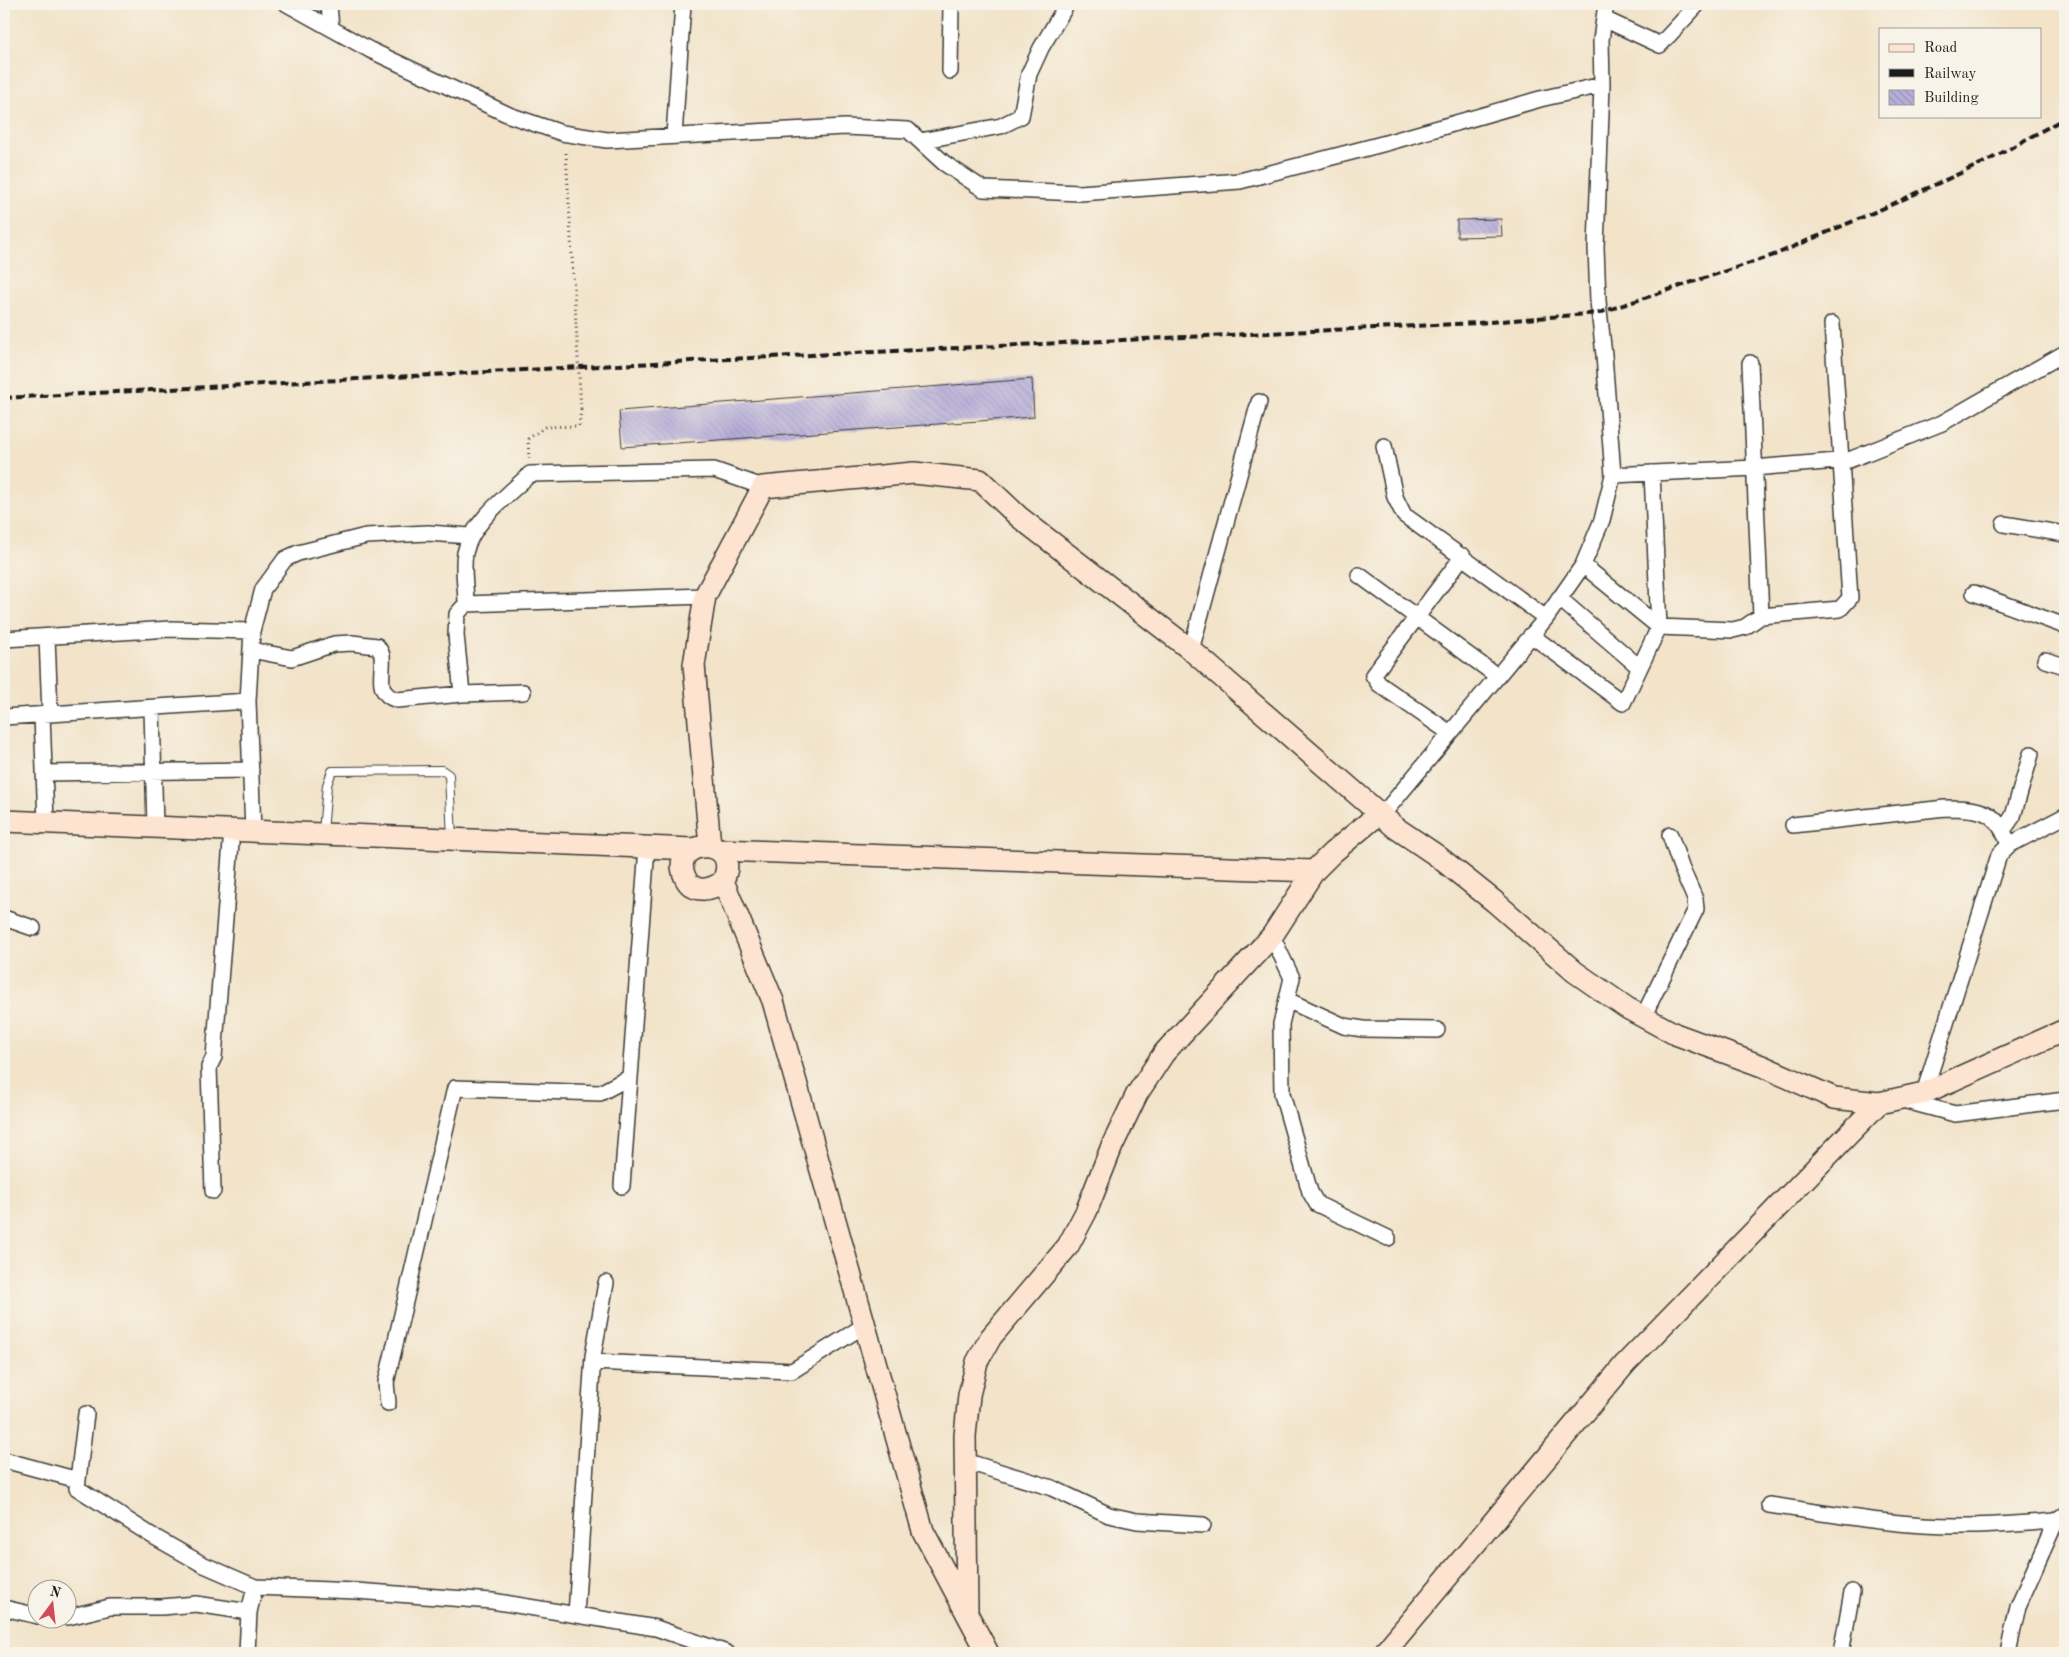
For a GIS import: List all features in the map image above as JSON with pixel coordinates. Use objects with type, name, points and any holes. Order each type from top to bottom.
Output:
[{"type":"street","points":[[286,4],[370,50],[509,115],[562,133],[607,140],[845,127],[908,130],[944,163],[984,188],[1080,193],[1240,181],[1386,143],[1540,99],[1602,85]]},
{"type":"street","points":[[329,4],[331,28]]},
{"type":"street","points":[[674,136],[683,4]]},
{"type":"street","points":[[950,72],[951,4]]},
{"type":"street","points":[[920,141],[1001,126],[1020,116],[1029,74],[1041,48],[1067,4]]},
{"type":"street","points":[[967,1616],[965,1436],[968,1395],[977,1362],[992,1338],[1068,1246],[1086,1212],[1112,1146],[1133,1103],[1164,1054],[1272,936],[1314,871],[1332,853],[1388,808],[1546,618],[1583,565],[1602,520],[1613,475],[1598,301],[1596,247],[1602,85],[1601,40],[1605,11],[1660,45],[1698,4]]},
{"type":"street","points":[[1583,565],[1659,627],[1733,630],[1745,627],[1761,616],[1840,609],[1850,598],[1832,324]]},
{"type":"street","points":[[1613,475],[1754,468],[1849,460],[1942,423],[2065,353]]},
{"type":"street","points":[[1750,363],[1761,616]]},
{"type":"street","points":[[1192,650],[1259,402]]},
{"type":"street","points":[[1384,446],[1395,497],[1404,515],[1546,618]]},
{"type":"street","points":[[462,694],[456,628],[457,614],[466,604],[465,555],[470,536],[530,474],[714,470],[763,487],[914,473],[980,480],[1019,517],[1192,650],[1396,828],[1436,855],[1495,902],[1575,972],[1627,1008],[1675,1034],[1762,1066],[1834,1098],[1888,1101],[1955,1114],[2065,1100]]},
{"type":"street","points":[[1531,635],[1623,703],[1659,627],[1652,473]]},
{"type":"street","points":[[707,848],[694,665],[705,596],[763,487]]},
{"type":"street","points":[[2004,524],[2065,534]]},
{"type":"street","points":[[213,1191],[209,1067],[214,1057],[251,770],[248,701],[252,631],[263,589],[285,559],[298,553],[366,536],[428,533],[470,536]]},
{"type":"street","points":[[1450,733],[1379,684],[1373,675],[1463,556]]},
{"type":"street","points":[[1359,575],[1497,676]]},
{"type":"street","points":[[1974,593],[2065,626]]},
{"type":"street","points":[[466,604],[705,596]]},
{"type":"street","points":[[1560,598],[1639,667]]},
{"type":"street","points":[[4,639],[170,629],[252,631]]},
{"type":"street","points":[[46,823],[44,773],[47,637]]},
{"type":"street","points":[[251,650],[292,658],[334,644],[352,643],[377,646],[382,655],[381,669],[384,692],[388,697],[397,700],[462,694],[523,692]]},
{"type":"street","points":[[2045,660],[2065,666]]},
{"type":"street","points":[[4,717],[248,701]]},
{"type":"street","points":[[152,708],[155,827]]},
{"type":"street","points":[[2004,829],[2013,816],[2031,754]]},
{"type":"street","points":[[44,773],[251,770]]},
{"type":"street","points":[[1793,825],[1945,808],[1965,808],[1992,815],[2004,829],[2009,845]]},
{"type":"street","points":[[1924,1093],[1998,854],[2009,845],[2064,819]]},
{"type":"street","points":[[4,822],[1314,871]]},
{"type":"street","points":[[1643,1017],[1696,909],[1695,899],[1670,835]]},
{"type":"street","points":[[622,1186],[647,847]]},
{"type":"street","points":[[707,848],[724,856],[727,864],[723,881],[716,887],[708,890],[700,890],[692,886],[686,880],[682,871],[687,855],[707,848]]},
{"type":"street","points":[[723,881],[773,1001],[923,1531],[988,1653]]},
{"type":"street","points":[[4,918],[33,928]]},
{"type":"street","points":[[1272,936],[1292,978],[1281,1024],[1282,1094],[1310,1192],[1318,1204],[1388,1238]]},
{"type":"street","points":[[1287,1000],[1344,1026],[1371,1029],[1437,1030]]},
{"type":"street","points":[[1384,1653],[1625,1364],[1888,1101],[1924,1093],[2065,1030]]},
{"type":"street","points":[[388,1403],[386,1383],[455,1088],[600,1093],[630,1077]]},
{"type":"street","points":[[576,1615],[593,1362],[606,1283]]},
{"type":"street","points":[[593,1362],[792,1371],[865,1325]]},
{"type":"street","points":[[86,1414],[77,1488],[151,1535],[202,1564],[255,1587],[356,1591],[492,1601],[656,1628],[727,1653]]},
{"type":"street","points":[[4,1460],[78,1480]]},
{"type":"street","points":[[965,1462],[1052,1488],[1109,1515],[1137,1521],[1203,1525]]},
{"type":"street","points":[[1769,1505],[1882,1521],[1939,1525],[1963,1526],[2060,1518]]},
{"type":"street","points":[[2008,1653],[2018,1606],[2060,1518]]},
{"type":"street","points":[[247,1653],[249,1612],[255,1587]]},
{"type":"street","points":[[1841,1653],[1852,1592]]},
{"type":"street","points":[[78,1615],[110,1607],[196,1604],[249,1612]]},
{"type":"street","points":[[4,1608],[28,1614]]},
{"type":"lane","points":[[323,834],[327,785],[332,771],[442,770],[448,775],[452,839]]},
{"type":"path","points":[[530,474],[528,439],[545,427],[579,426],[581,409],[566,153]]},
{"type":"building","points":[[1501,219],[1502,236],[1457,237],[1457,220]]},
{"type":"building","points":[[1032,379],[1034,417],[622,447],[619,411]]},
{"type":"railway","points":[[4,398],[729,359],[1477,323],[1599,313],[1774,255],[1987,161],[2065,118]]}]
